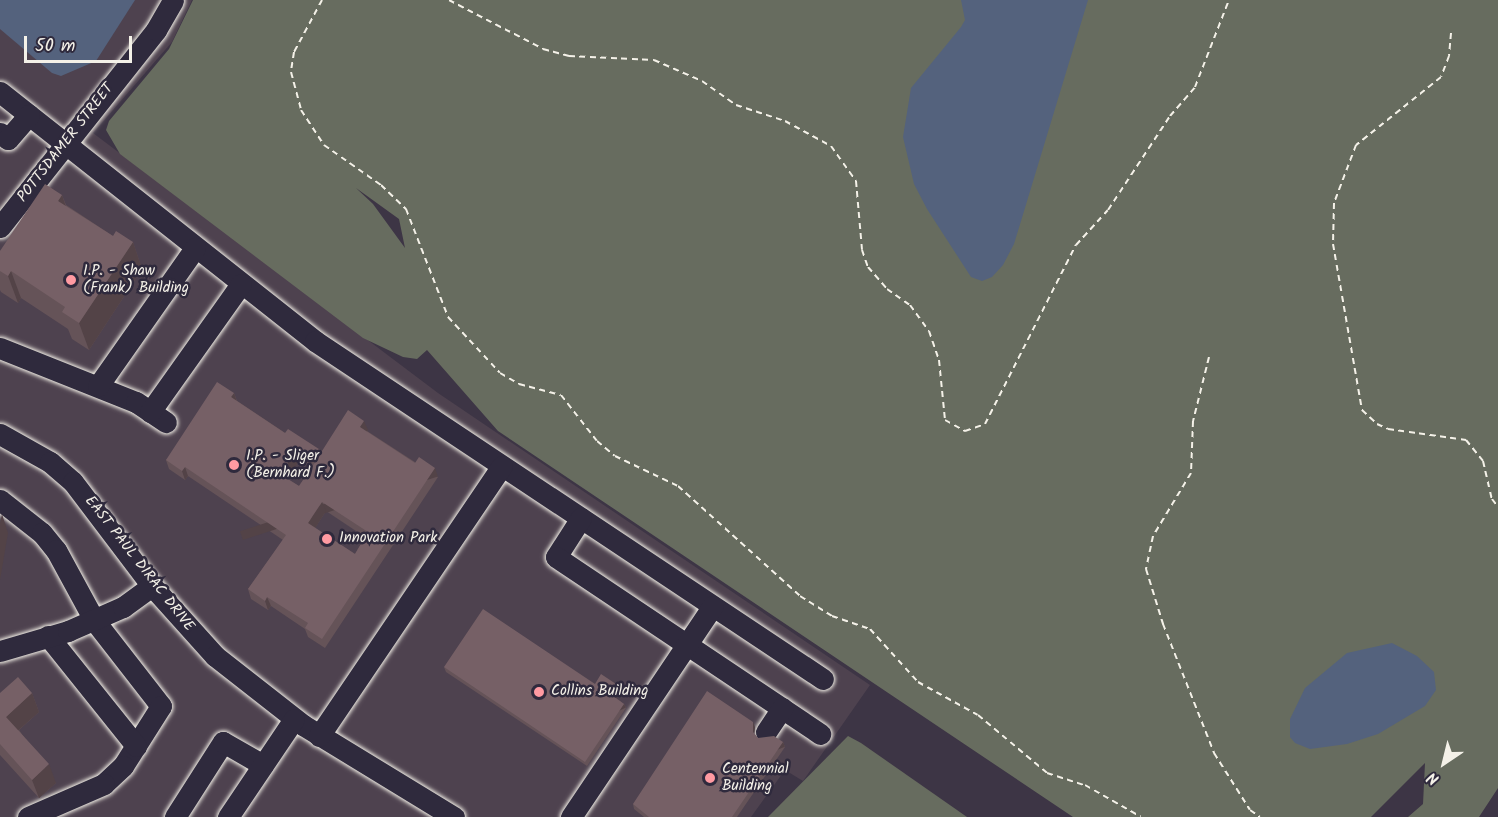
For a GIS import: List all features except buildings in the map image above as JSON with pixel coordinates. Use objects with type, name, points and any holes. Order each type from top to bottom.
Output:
[{"type":"street","name":"POTTSDAMER STREET","points":[[0,227],[156,30],[173,0]]},
{"type":"street","points":[[0,92],[195,248],[321,344],[823,679]]},
{"type":"street","points":[[0,133],[8,139],[28,115]]},
{"type":"street","points":[[98,386],[195,248]]},
{"type":"street","points":[[0,348],[98,386],[158,417],[241,284]]},
{"type":"street","name":"EAST PAUL DIRAC DRIVE","points":[[0,434],[50,462],[73,482],[152,586],[215,656],[319,736],[454,817]]},
{"type":"street","points":[[319,736],[502,466]]},
{"type":"street","points":[[0,500],[42,533],[94,620],[161,706],[123,766],[104,784],[28,817]]},
{"type":"street","points":[[581,518],[556,557],[820,734]]},
{"type":"street","points":[[0,651],[94,620],[123,607],[152,586]]},
{"type":"street","points":[[571,817],[713,606]]},
{"type":"street","points":[[48,636],[136,746]]},
{"type":"street","points":[[766,732],[782,708]]},
{"type":"street","points":[[228,817],[294,719]]},
{"type":"street","points":[[175,817],[223,742],[263,765]]},
{"type":"path","points":[[322,0],[294,52],[291,72],[301,110],[324,145],[381,185],[406,209],[448,316],[500,373],[519,384],[561,395],[597,441],[615,456],[678,486],[800,596],[832,616],[870,629],[918,682],[968,708],[1047,773],[1085,785],[1141,817]]},
{"type":"path","points":[[449,0],[543,50],[569,56],[654,60],[702,81],[736,105],[785,121],[831,146],[856,181],[862,250],[868,267],[887,289],[910,305],[929,332],[939,360],[945,420],[965,431],[985,424],[1076,245],[1108,210],[1170,116],[1195,87],[1229,0]]},
{"type":"path","points":[[1451,33],[1449,56],[1441,77],[1356,145],[1334,203],[1333,244],[1362,410],[1368,418],[1389,429],[1466,440],[1483,461],[1492,499],[1498,507]]},
{"type":"path","points":[[1209,357],[1193,420],[1191,474],[1153,536],[1146,569],[1163,624],[1214,753],[1250,810],[1260,817]]},
{"type":"shaded area","name":"Innovation Park","points":[[0,0],[192,0],[172,42],[93,133],[438,393],[870,685],[803,781],[785,770],[751,817],[0,817]]},
{"type":"green space","points":[[193,0],[1498,0],[1498,788],[1479,817],[1408,817],[1423,804],[1425,763],[1371,817],[1073,817],[498,431],[427,350],[417,359],[403,357],[363,338],[120,154],[106,130],[109,121],[169,49]],"holes":[[[356,188],[399,219],[405,248],[373,204]]]},
{"type":"green space","points":[[848,736],[861,743],[967,817],[768,817]]},
{"type":"water","points":[[0,0],[135,0],[96,61],[61,76],[52,73],[0,29]]},
{"type":"water","points":[[961,0],[1088,0],[1014,244],[1003,265],[992,277],[982,281],[971,277],[927,209],[914,184],[903,137],[911,88],[965,20]]},
{"type":"water","points":[[1392,643],[1417,656],[1434,672],[1436,690],[1425,706],[1378,734],[1347,744],[1310,749],[1295,743],[1290,737],[1290,719],[1305,688],[1347,653]]},
{"type":"place","name":"I.P. - Shaw (Frank) Building","points":[[71,280]]},
{"type":"place","name":"I.P. - Sliger (Bernhard F.)","points":[[234,465]]},
{"type":"place","name":"Innovation Park","points":[[327,539]]},
{"type":"place","name":"Collins Building","points":[[539,692]]},
{"type":"place","name":"Centennial Building","points":[[710,778]]}]
